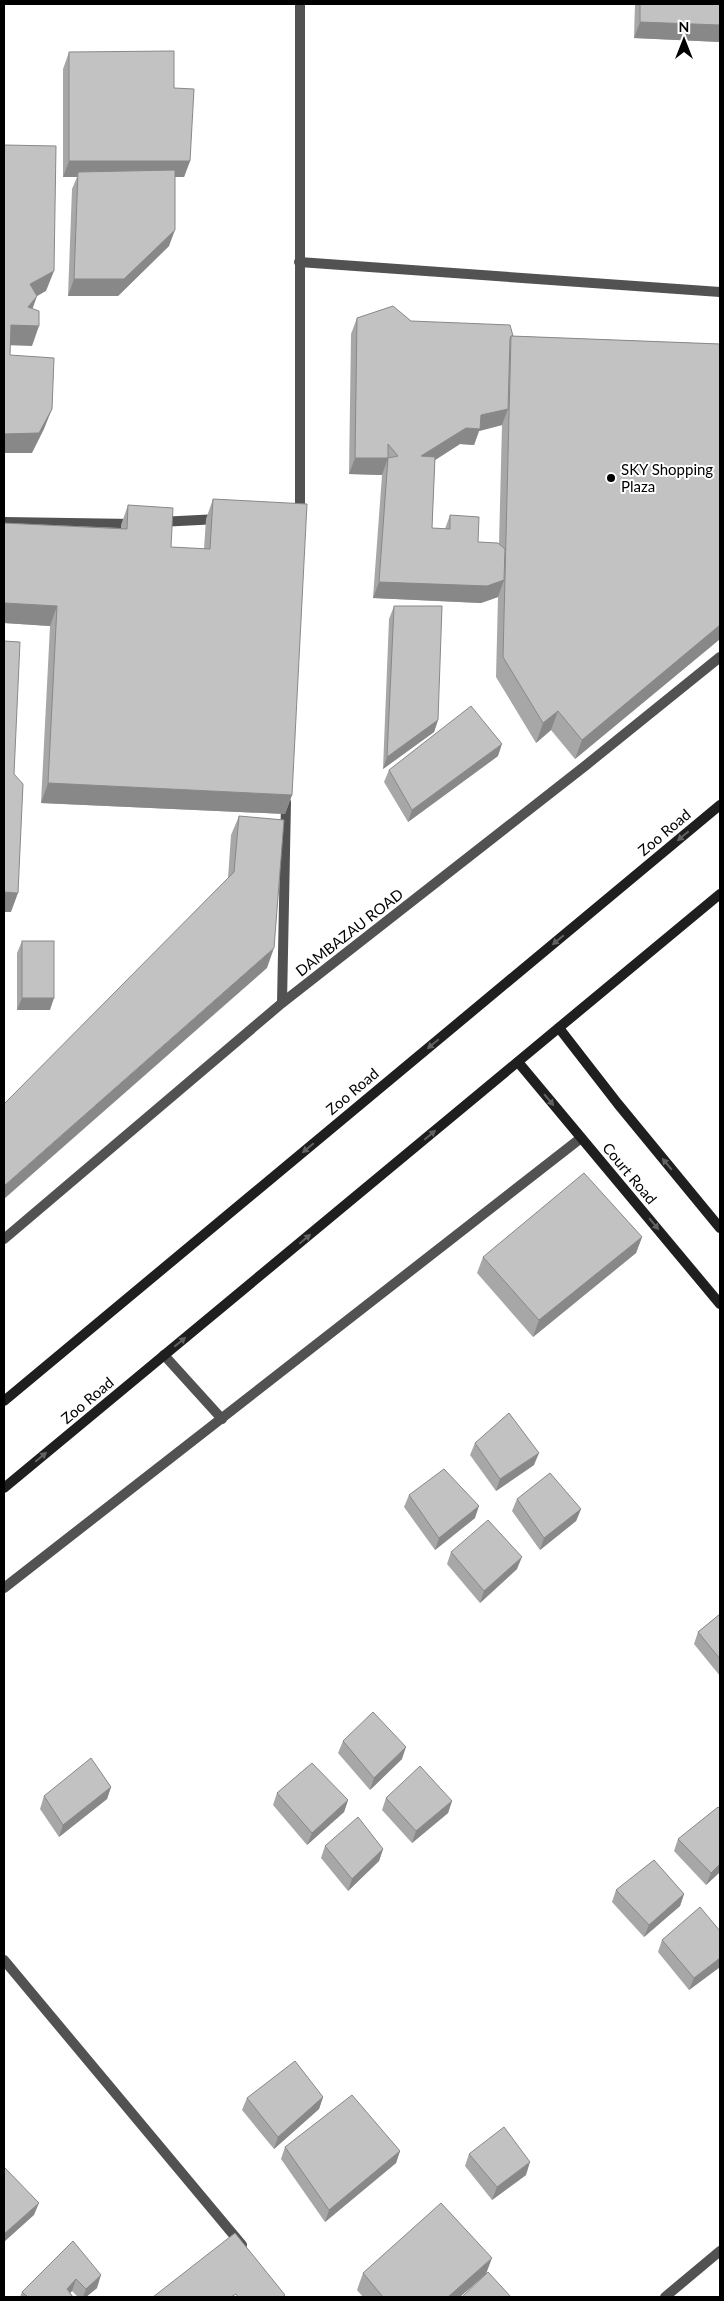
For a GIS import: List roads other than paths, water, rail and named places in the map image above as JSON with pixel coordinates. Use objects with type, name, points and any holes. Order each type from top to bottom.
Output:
[{"type":"main road","name":"Zoo Road","points":[[4,1401],[720,805]]},
{"type":"main road","name":"Zoo Road","points":[[4,1488],[720,894]]},
{"type":"main road","points":[[560,1028],[618,1104],[720,1228]]},
{"type":"main road","name":"Court Road","points":[[518,1062],[720,1304]]},
{"type":"street","points":[[291,523],[300,523],[300,4]]},
{"type":"street","points":[[299,262],[720,292]]},
{"type":"street","points":[[4,522],[121,525],[206,519],[234,520]]},
{"type":"street","name":"DAMBAZAU ROAD","points":[[4,1239],[282,1003],[720,657]]},
{"type":"street","points":[[282,1003],[286,795]]},
{"type":"street","points":[[4,1588],[582,1138]]},
{"type":"street","points":[[164,1355],[222,1419]]},
{"type":"street","points":[[4,1960],[247,2251]]},
{"type":"street","points":[[664,2297],[720,2251]]},
{"type":"place","name":"SKY Shopping Plaza","points":[[611,478]]}]
